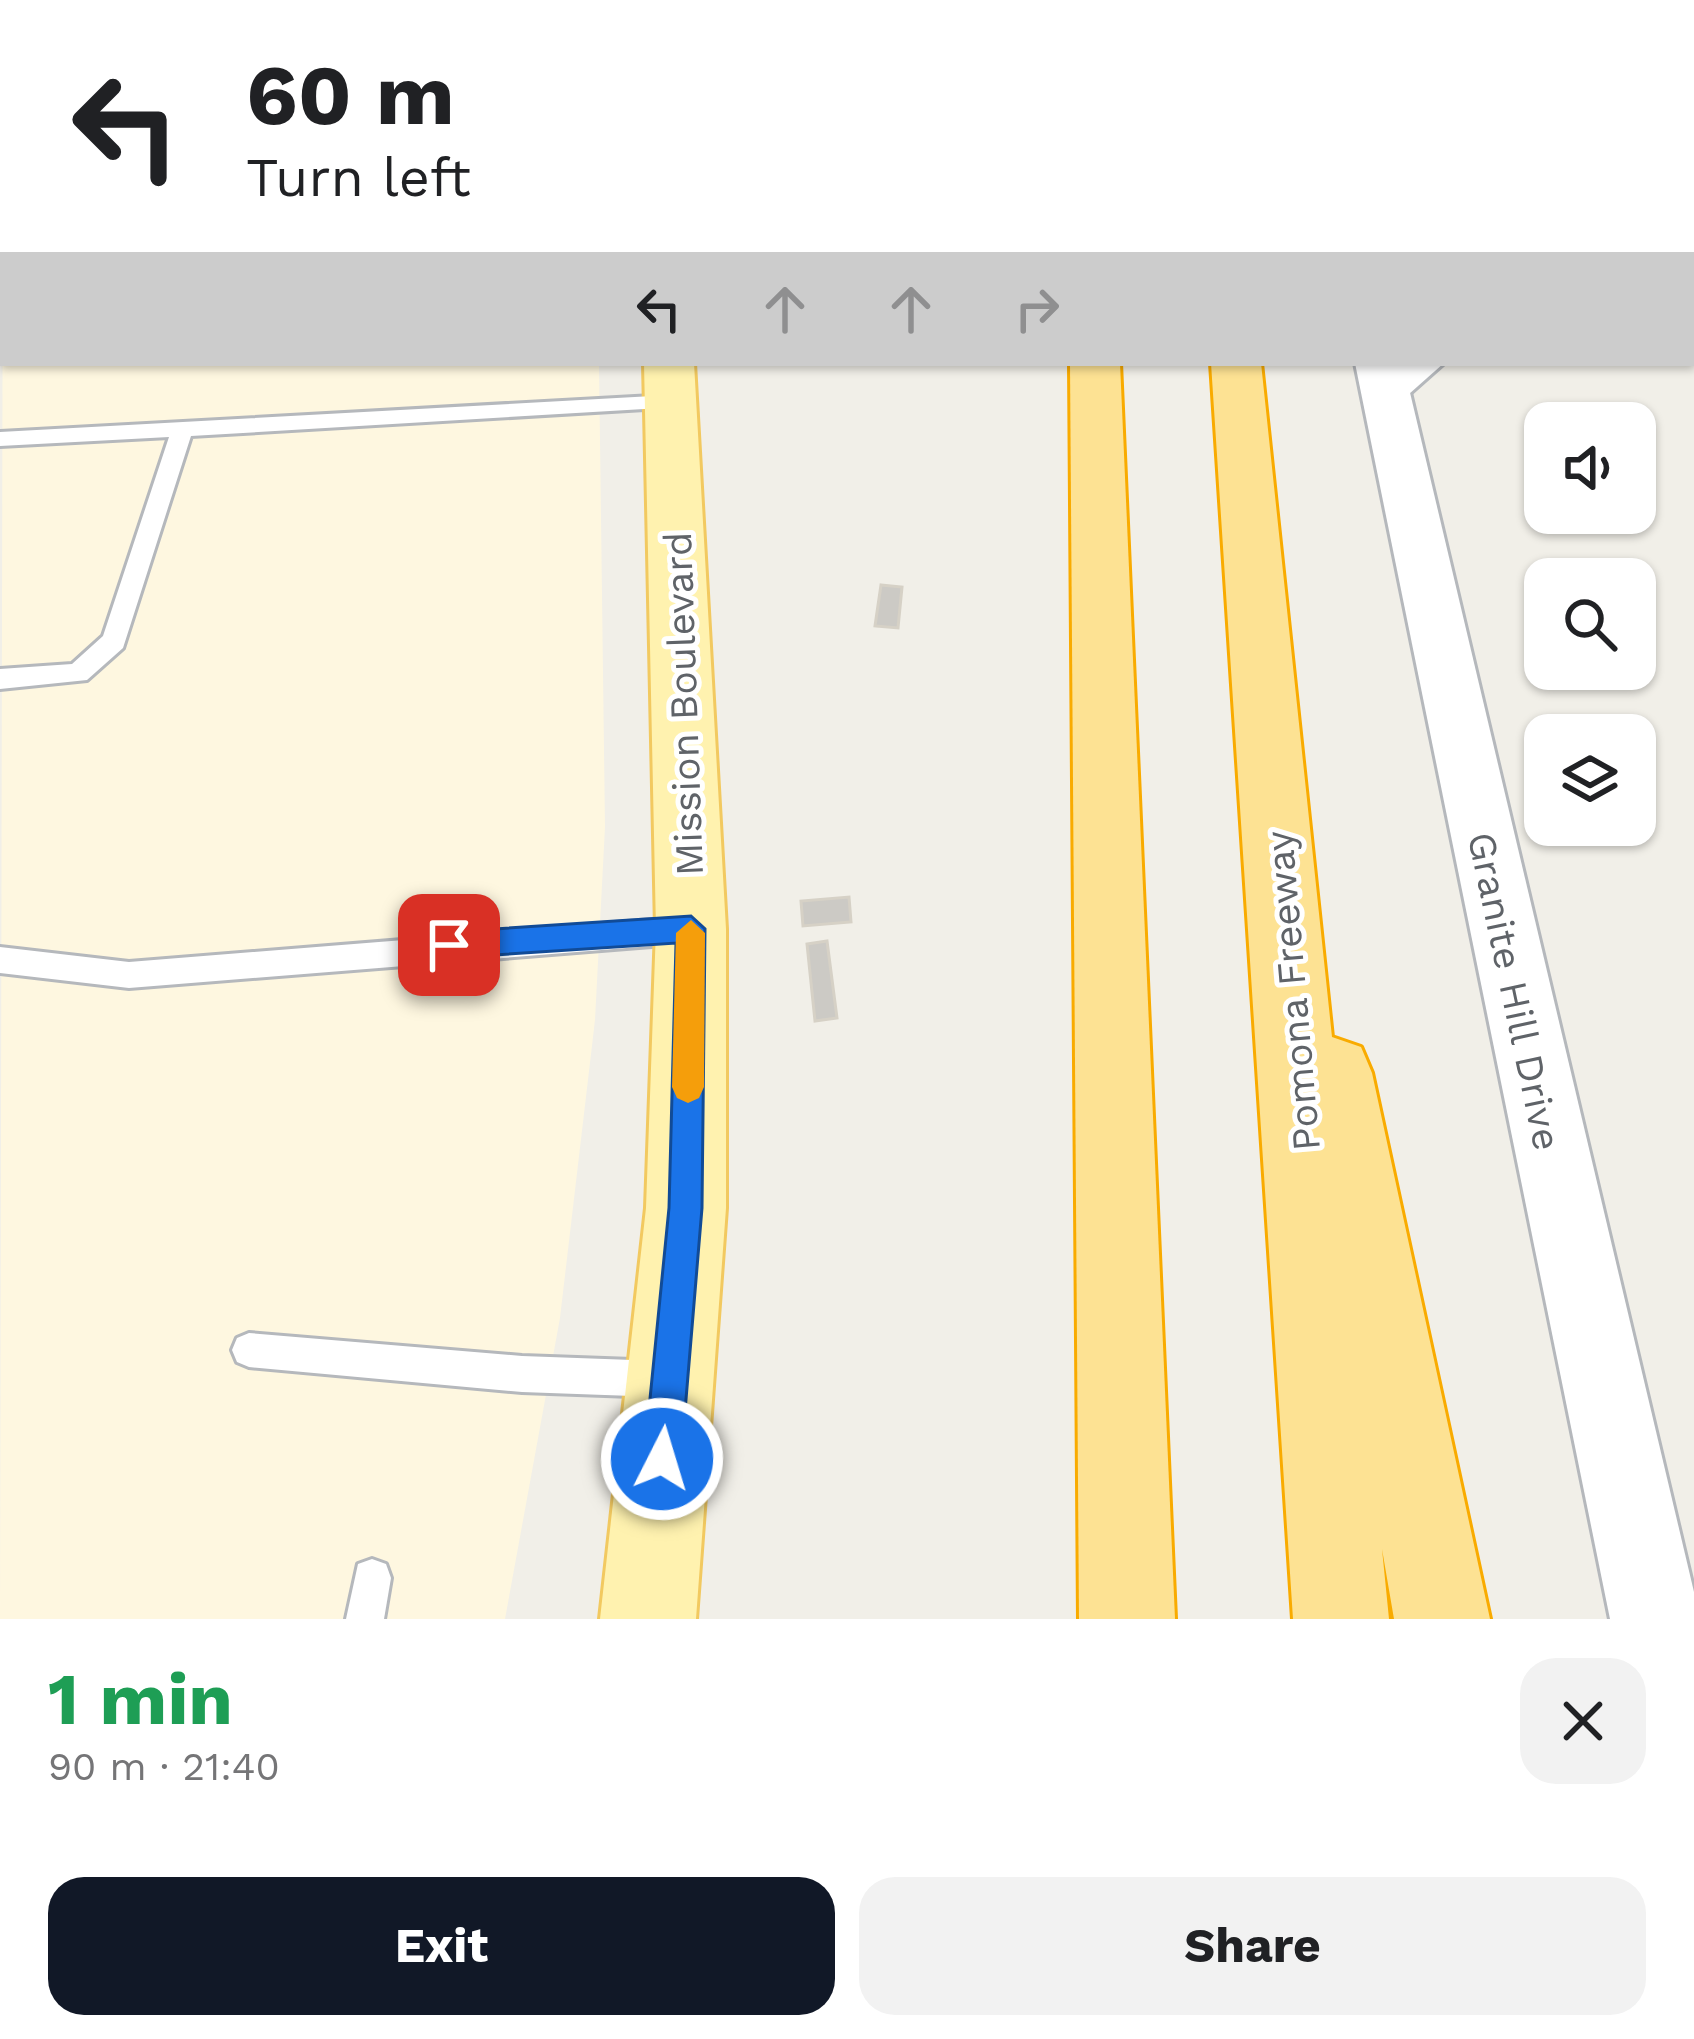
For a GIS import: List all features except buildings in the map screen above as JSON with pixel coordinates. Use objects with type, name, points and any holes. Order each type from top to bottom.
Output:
[{"type":"highway","points":[[1096,366],[1127,1619]]},
{"type":"highway","name":"Pomona Freeway","points":[[1235,366],[1274,769],[1342,1619]]},
{"type":"highway","points":[[1274,769],[1442,1619]]},
{"type":"main road","name":"Mission Boulevard","points":[[648,1619],[686,1208],[691,929],[670,382]]},
{"type":"street","name":"Granite Hill Drive","points":[[1396,373],[1655,1619]]},
{"type":"lane","points":[[0,439],[670,382]]},
{"type":"lane","points":[[0,679],[78,673],[114,641],[183,426]]},
{"type":"lane","points":[[0,960],[129,975],[691,929]]},
{"type":"lane","points":[[249,1350],[522,1374],[670,1379]]},
{"type":"lane","points":[[364,1619],[372,1578]]},
{"type":"shaded area","points":[[3,366],[599,366],[605,827],[595,1020],[560,1318],[505,1619],[0,1619]]},
{"type":"slow traffic","points":[[688,1087],[691,933]]},
{"type":"route","points":[[449,945],[691,929],[686,1208],[662,1459]]}]
